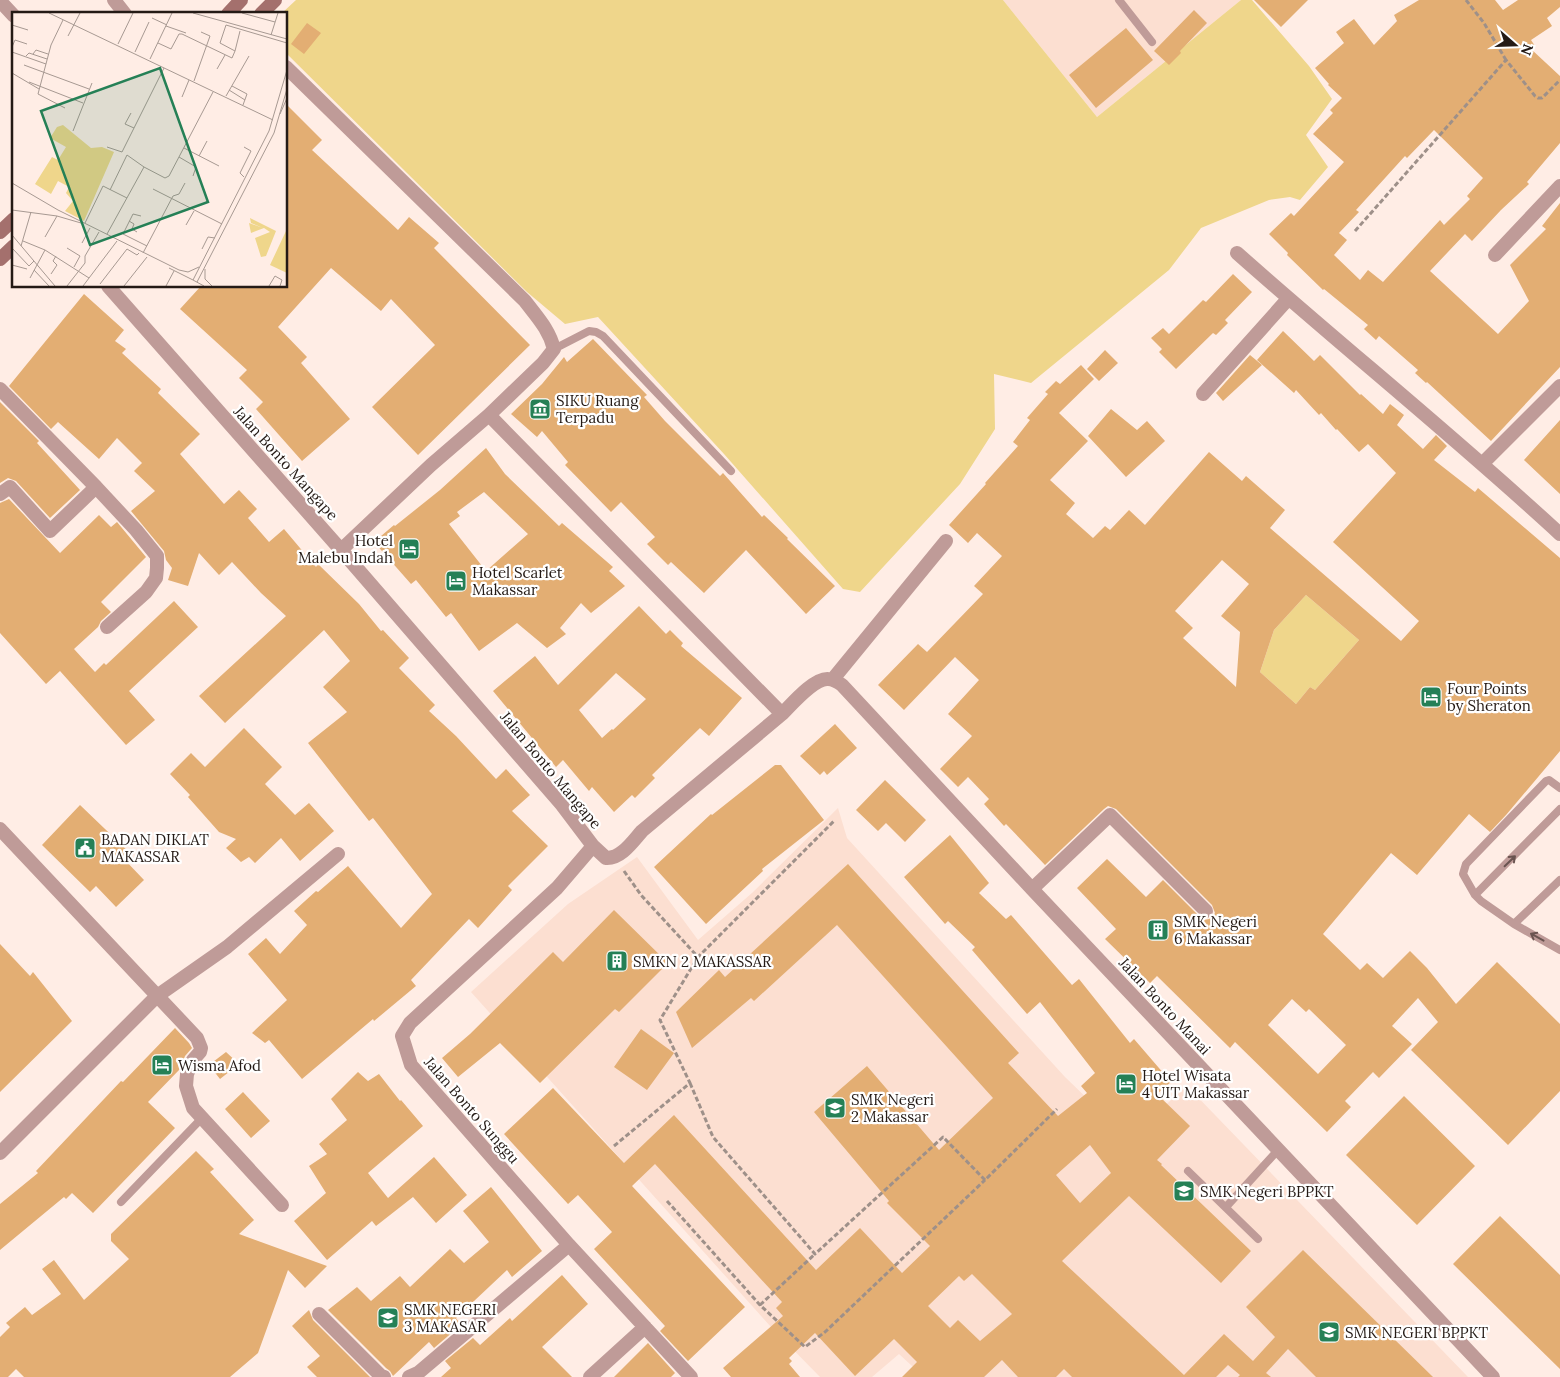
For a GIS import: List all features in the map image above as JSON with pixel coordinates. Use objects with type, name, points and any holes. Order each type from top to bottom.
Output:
[{"type":"main road","points":[[230,12],[241,0]]},
{"type":"main road","points":[[263,12],[275,0]]},
{"type":"main road","points":[[0,232],[12,221]]},
{"type":"main road","points":[[0,259],[12,248]]},
{"type":"street","points":[[0,0],[12,14]]},
{"type":"street","points":[[114,0],[123,12]]},
{"type":"street","points":[[288,69],[525,301],[551,336],[554,349],[543,363],[489,415],[430,465],[341,550]]},
{"type":"street","points":[[1495,255],[1560,186]]},
{"type":"street","points":[[1237,253],[1288,299],[1482,464],[1560,534]]},
{"type":"street","name":"Jalan Bonto Mangape","points":[[110,288],[341,550],[562,805],[593,846]]},
{"type":"street","points":[[1204,394],[1288,299]]},
{"type":"street","points":[[1482,464],[1560,386]]},
{"type":"street","points":[[0,389],[96,487],[157,556],[156,578],[146,592],[107,627]]},
{"type":"street","points":[[489,415],[782,714]]},
{"type":"street","points":[[0,494],[10,487],[50,531],[96,487]]},
{"type":"street","points":[[593,846],[606,858],[615,857],[626,849],[642,831],[782,714],[811,686],[826,678],[833,679],[946,541]]},
{"type":"street","name":"Jalan Bonto Manai","points":[[833,679],[842,685],[1493,1377]]},
{"type":"street","points":[[1032,889],[1110,815],[1206,911]]},
{"type":"street","points":[[0,828],[200,1044],[200,1052],[193,1060],[187,1074],[186,1086],[193,1108],[282,1205]]},
{"type":"street","name":"Jalan Bonto Sunggu","points":[[593,846],[557,888],[410,1023],[402,1036],[411,1065],[569,1245],[691,1377]]},
{"type":"street","points":[[0,1153],[157,996],[227,947],[338,854]]},
{"type":"street","points":[[410,1377],[418,1373],[569,1245]]},
{"type":"street","points":[[318,1314],[382,1376]]},
{"type":"street","points":[[590,1377],[645,1327]]},
{"type":"lane","points":[[1120,0],[1152,42]]},
{"type":"lane","points":[[554,349],[589,331],[603,336],[731,471]]},
{"type":"lane","points":[[1560,788],[1552,781],[1546,781],[1466,864],[1463,874],[1476,895],[1514,924],[1560,950]]},
{"type":"lane","points":[[1476,895],[1560,809]]},
{"type":"lane","points":[[1514,924],[1560,880]]},
{"type":"lane","points":[[121,1202],[202,1118]]},
{"type":"lane","points":[[1226,1206],[1278,1150]]},
{"type":"lane","points":[[1188,1170],[1258,1239]]},
{"type":"path","points":[[1466,0],[1484,23],[1506,60],[1534,96],[1542,98],[1560,80]]},
{"type":"path","points":[[1355,231],[1506,60]]},
{"type":"path","points":[[815,1254],[713,1137],[660,1020],[698,957],[835,820]]},
{"type":"path","points":[[615,857],[640,895],[698,957]]},
{"type":"path","points":[[614,1146],[690,1083]]},
{"type":"path","points":[[667,1201],[760,1304],[805,1347],[825,1332],[1057,1109]]},
{"type":"path","points":[[760,1304],[944,1137],[985,1180]]},
{"type":"shaded area","points":[[296,0],[1003,0],[1097,117],[1241,0],[1252,0],[1309,66],[1332,99],[1306,135],[1328,167],[1300,200],[1290,197],[1269,200],[1201,228],[1169,270],[1031,383],[994,374],[995,429],[960,484],[860,592],[843,589],[724,454],[598,317],[565,324],[527,292],[288,55],[288,12],[283,12]]},
{"type":"shaded area","points":[[1003,0],[1241,0],[1097,117]]},
{"type":"shaded area","points":[[1306,595],[1359,640],[1315,690],[1310,687],[1296,704],[1260,672],[1274,630]]},
{"type":"shaded area","name":"SMK Negeri 2 Makassar","points":[[838,808],[847,838],[1065,1077],[1128,1138],[1187,1086],[1468,1377],[924,1377],[899,1354],[872,1377],[820,1377],[771,1327],[471,992],[568,904],[637,857],[698,940],[752,893]]},
{"type":"building","points":[[1254,0],[1308,0],[1281,27]]},
{"type":"building","points":[[1419,0],[1495,0],[1503,10],[1518,0],[1560,0],[1560,7],[1547,18],[1552,26],[1531,40],[1535,46],[1531,49],[1560,76],[1560,143],[1527,182],[1529,184],[1472,241],[1465,234],[1430,271],[1498,334],[1529,301],[1510,265],[1546,229],[1542,226],[1560,203],[1560,367],[1491,441],[1415,373],[1418,370],[1379,336],[1376,340],[1364,329],[1368,325],[1323,290],[1287,255],[1288,253],[1269,234],[1291,213],[1294,216],[1344,162],[1313,134],[1333,113],[1330,110],[1342,98],[1328,85],[1315,68],[1344,43],[1336,32],[1354,19],[1374,45],[1397,21],[1394,15]],"holes":[[[1434,130],[1483,178],[1467,196],[1470,199],[1444,225],[1440,220],[1383,282],[1368,270],[1360,280],[1334,255],[1347,240],[1339,233],[1359,212],[1356,210],[1405,156],[1407,158]]]},
{"type":"building","points":[[1194,10],[1207,23],[1169,65],[1154,51]]},
{"type":"building","points":[[307,23],[321,33],[304,54],[291,44]]},
{"type":"building","points":[[1126,28],[1153,60],[1096,108],[1069,75]]},
{"type":"building","points":[[288,106],[322,140],[312,150],[398,230],[409,217],[439,243],[434,248],[530,345],[418,455],[372,407],[435,345],[391,299],[381,311],[331,268],[278,327],[307,357],[301,363],[350,419],[302,461],[256,409],[263,402],[239,378],[247,370],[180,309],[199,288],[288,288]]},
{"type":"building","points":[[1233,274],[1252,292],[1225,320],[1228,323],[1216,335],[1213,333],[1176,369],[1159,352],[1162,349],[1151,338],[1163,328],[1169,334],[1203,300],[1206,302]]},
{"type":"building","points":[[84,294],[124,330],[115,341],[126,349],[122,353],[161,389],[158,393],[200,434],[180,454],[224,504],[239,490],[257,509],[248,518],[269,542],[284,529],[316,567],[318,564],[359,604],[381,631],[383,630],[409,658],[399,668],[435,705],[429,711],[456,736],[496,779],[506,769],[530,795],[512,811],[548,846],[508,886],[512,890],[478,928],[469,919],[411,980],[416,986],[374,1021],[373,1019],[302,1079],[269,1040],[265,1043],[252,1033],[287,1000],[248,954],[266,938],[280,954],[307,925],[294,911],[348,866],[401,928],[432,894],[373,818],[369,821],[308,743],[347,712],[323,687],[350,661],[324,630],[225,723],[199,696],[286,616],[232,562],[219,575],[199,553],[188,586],[168,580],[172,568],[166,560],[164,551],[131,511],[155,491],[134,471],[142,463],[117,438],[99,459],[58,422],[51,429],[9,386]]},
{"type":"building","points":[[1283,331],[1314,361],[1320,355],[1360,395],[1383,414],[1390,404],[1404,415],[1397,425],[1423,449],[1436,435],[1447,446],[1434,460],[1475,492],[1478,488],[1560,558],[1560,751],[1490,832],[1469,814],[1417,875],[1391,853],[1323,934],[1360,970],[1367,963],[1383,978],[1410,951],[1427,968],[1456,1004],[1497,962],[1560,1024],[1560,1091],[1508,1145],[1411,1050],[1438,1022],[1418,998],[1392,1026],[1412,1044],[1379,1078],[1373,1072],[1345,1101],[1351,1107],[1327,1132],[1235,1042],[1230,1048],[1157,976],[1150,983],[1105,939],[1116,929],[1077,888],[1107,859],[1146,897],[1163,880],[1204,920],[1209,919],[1215,913],[1212,905],[1116,809],[1108,806],[1104,809],[1045,865],[984,804],[989,799],[968,777],[958,787],[940,769],[972,736],[948,714],[979,680],[955,657],[904,710],[878,685],[918,644],[927,652],[983,594],[974,586],[1002,556],[977,533],[968,543],[949,525],[1018,446],[1013,442],[1030,420],[1027,418],[1048,394],[1045,392],[1056,381],[1060,384],[1081,365],[1094,379],[1059,413],[1088,441],[1050,480],[1075,503],[1066,514],[1093,538],[1105,526],[1110,530],[1129,510],[1145,525],[1209,452],[1242,481],[1246,476],[1285,510],[1270,528],[1401,641],[1419,621],[1333,542],[1396,473],[1368,444],[1359,452],[1321,413],[1319,415],[1296,390],[1294,393],[1257,360]],"holes":[[[1222,560],[1249,584],[1221,616],[1240,632],[1236,687],[1183,638],[1193,628],[1175,611]],[[1306,595],[1359,640],[1315,690],[1310,687],[1296,704],[1260,672],[1274,630]],[[1292,999],[1306,1012],[1309,1009],[1346,1045],[1318,1074],[1268,1025]]]},
{"type":"building","points":[[593,339],[647,395],[644,397],[665,421],[720,476],[723,473],[762,517],[764,515],[835,586],[806,614],[746,550],[704,593],[671,562],[668,565],[647,544],[655,537],[621,502],[611,512],[565,465],[568,462],[542,431],[537,437],[511,414],[542,384],[564,357],[567,362]]},
{"type":"building","points":[[1105,350],[1118,363],[1099,381],[1087,369]]},
{"type":"building","points":[[1250,355],[1262,365],[1223,401],[1216,393]]},
{"type":"building","points":[[0,402],[39,441],[37,443],[80,490],[50,518],[16,481],[8,478],[0,483]]},
{"type":"building","points":[[1111,409],[1137,430],[1147,421],[1165,441],[1126,477],[1088,436]]},
{"type":"building","points":[[1560,420],[1560,494],[1524,460]]},
{"type":"building","points":[[486,448],[505,474],[559,526],[562,523],[613,567],[609,571],[625,586],[591,613],[581,603],[560,628],[566,634],[547,648],[517,623],[479,651],[451,613],[446,617],[416,580],[411,584],[374,542],[440,490]],"holes":[[[484,492],[528,534],[486,571],[449,524],[460,516],[457,512]]]},
{"type":"building","points":[[9,499],[60,553],[99,515],[111,527],[117,522],[146,557],[101,602],[111,612],[74,649],[95,672],[104,663],[106,665],[174,601],[198,627],[129,691],[155,720],[126,745],[60,671],[46,684],[0,633],[0,503]]},
{"type":"building","points":[[639,606],[666,634],[670,630],[683,643],[681,646],[742,698],[709,736],[700,728],[652,775],[655,778],[635,798],[632,795],[614,812],[592,787],[589,791],[563,760],[556,767],[493,691],[535,656],[558,685]],"holes":[[[616,673],[646,699],[602,738],[579,710]]]},
{"type":"building","points":[[835,724],[857,748],[827,775],[824,771],[820,775],[800,756]]},
{"type":"building","points":[[244,728],[282,767],[265,784],[295,815],[309,803],[334,831],[300,861],[281,838],[255,863],[249,857],[241,862],[226,848],[236,839],[219,832],[188,797],[190,795],[170,774],[191,753],[205,767]]},
{"type":"building","points":[[775,765],[781,765],[824,820],[762,869],[763,871],[706,924],[654,867],[711,814]]},
{"type":"building","points":[[885,780],[926,820],[905,842],[886,823],[878,831],[856,810]]},
{"type":"building","name":"BADAN DIKLAT MAKASSAR","points":[[80,805],[129,852],[123,858],[144,880],[116,907],[96,886],[90,892],[42,845]]},
{"type":"building","points":[[950,835],[989,883],[979,893],[1006,919],[1011,915],[1072,985],[1079,979],[1130,1043],[1134,1039],[1171,1082],[1157,1094],[1190,1126],[1157,1160],[1251,1251],[1221,1283],[1129,1196],[1062,1261],[1184,1375],[1224,1334],[1253,1361],[1275,1337],[1246,1307],[1303,1250],[1433,1377],[1316,1377],[1288,1349],[1266,1373],[1271,1377],[1238,1377],[1240,1375],[1228,1365],[1216,1377],[1072,1377],[1064,1369],[1056,1377],[1018,1377],[1002,1360],[984,1377],[902,1377],[917,1362],[894,1339],[855,1376],[815,1333],[789,1358],[792,1361],[789,1364],[800,1377],[731,1377],[723,1368],[783,1316],[776,1308],[782,1302],[655,1164],[632,1186],[745,1307],[688,1361],[660,1331],[665,1326],[594,1249],[612,1232],[578,1195],[568,1204],[504,1134],[553,1088],[624,1163],[674,1115],[816,1270],[860,1228],[902,1273],[930,1246],[887,1203],[889,1201],[814,1112],[867,1066],[939,1150],[993,1098],[837,925],[754,1001],[751,998],[692,1048],[676,1012],[719,970],[725,977],[848,864],[1019,1053],[1008,1063],[1058,1116],[1087,1093],[1081,1086],[1095,1073],[1040,1002],[1027,1014],[972,950],[975,947],[948,921],[945,924],[904,877]],"holes":[[[1090,1145],[1111,1173],[1080,1203],[1056,1175]],[[972,1274],[1012,1314],[980,1341],[958,1320],[950,1328],[928,1306],[959,1276],[964,1281]]]},
{"type":"building","points":[[614,910],[668,963],[619,1012],[615,1009],[540,1083],[500,1043],[458,1077],[442,1058],[470,1034],[553,952],[563,962]]},
{"type":"building","points":[[0,944],[30,976],[33,972],[72,1021],[0,1092]]},
{"type":"building","points":[[175,1028],[192,1048],[185,1056],[180,1069],[148,1102],[175,1128],[93,1213],[72,1193],[66,1199],[64,1197],[0,1250],[0,1204],[38,1173],[36,1171],[121,1081],[123,1082]]},
{"type":"building","points":[[641,1029],[674,1053],[647,1090],[614,1067]]},
{"type":"building","points":[[226,1052],[239,1064],[220,1079],[209,1065]]},
{"type":"building","points":[[358,1072],[368,1081],[379,1074],[423,1126],[368,1173],[388,1198],[434,1157],[467,1195],[436,1223],[413,1197],[376,1226],[372,1221],[327,1260],[294,1221],[326,1193],[309,1166],[327,1154],[319,1144],[347,1120],[331,1099]]},
{"type":"building","points":[[243,1092],[270,1121],[251,1138],[225,1109]]},
{"type":"building","points":[[1404,1096],[1475,1166],[1417,1225],[1346,1155]]},
{"type":"building","points":[[196,1151],[214,1169],[210,1172],[254,1220],[239,1234],[327,1266],[305,1288],[288,1270],[258,1353],[230,1377],[24,1377],[16,1369],[8,1377],[0,1377],[0,1337],[10,1327],[6,1323],[25,1307],[32,1315],[61,1294],[42,1269],[54,1260],[84,1300],[129,1259],[111,1241],[111,1234]]},
{"type":"building","points":[[491,1187],[542,1251],[512,1277],[507,1270],[456,1318],[461,1325],[434,1348],[429,1342],[393,1376],[328,1310],[357,1287],[371,1301],[400,1276],[410,1287],[450,1249],[464,1263],[489,1242],[463,1211]]},
{"type":"building","points":[[1500,1216],[1560,1275],[1560,1369],[1453,1264]]},
{"type":"building","points":[[562,1275],[588,1304],[542,1347],[572,1377],[441,1377],[451,1368],[445,1361],[473,1338],[480,1345],[510,1318],[512,1321]]},
{"type":"building","points":[[309,1310],[313,1320],[370,1377],[317,1377],[307,1367],[320,1356],[292,1326]]},
{"type":"building","points":[[648,1343],[675,1373],[671,1377],[614,1377]]},
{"type":"place","name":"SIKU Ruang Terpadu","points":[[540,409]]},
{"type":"place","name":"Hotel Malebu Indah","points":[[409,549]]},
{"type":"place","name":"Hotel Scarlet Makassar","points":[[456,581]]},
{"type":"place","name":"Four Points by Sheraton","points":[[1431,697]]},
{"type":"place","name":"BADAN DIKLAT MAKASSAR","points":[[85,848]]},
{"type":"place","name":"SMK Negeri 6 Makassar","points":[[1158,930]]},
{"type":"place","name":"SMKN 2 MAKASSAR","points":[[617,961]]},
{"type":"place","name":"Wisma Afod","points":[[162,1065]]},
{"type":"place","name":"Hotel Wisata 4 UIT Makassar","points":[[1126,1084]]},
{"type":"place","name":"SMK Negeri 2 Makassar","points":[[835,1108]]},
{"type":"place","name":"SMK Negeri BPPKT","points":[[1184,1191]]},
{"type":"place","name":"SMK NEGERI 3 MAKASAR","points":[[388,1318]]},
{"type":"place","name":"SMK NEGERI BPPKT","points":[[1329,1332]]}]
